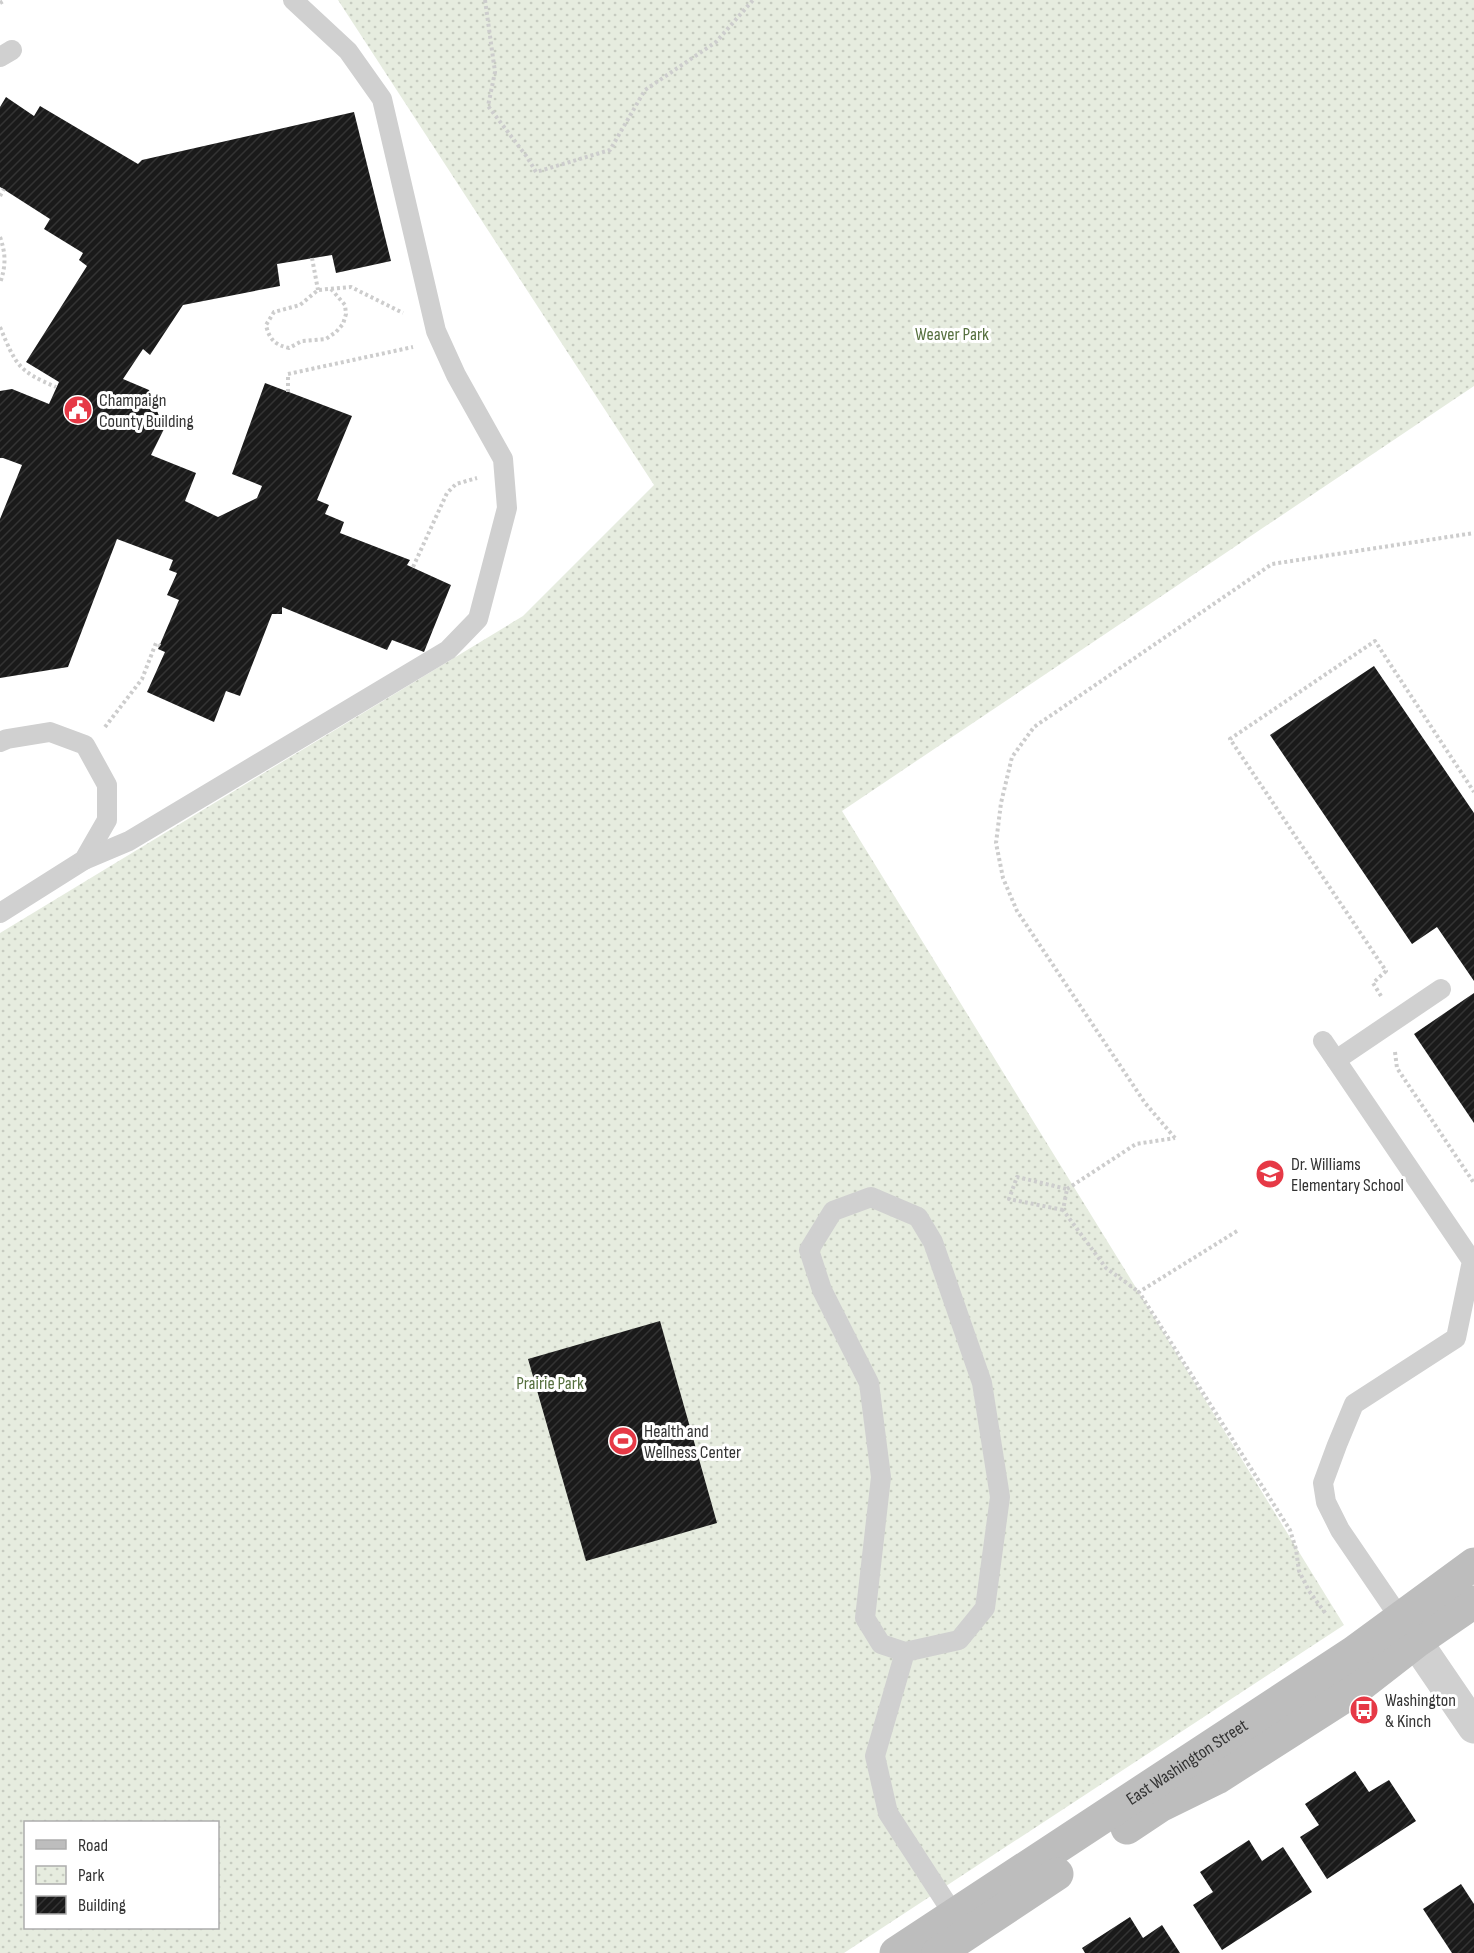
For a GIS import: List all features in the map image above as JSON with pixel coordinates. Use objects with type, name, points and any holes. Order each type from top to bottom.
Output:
[{"type":"main road","name":"East Washington Street","points":[[938,1953],[1160,1806],[1217,1778],[1353,1691],[1408,1630],[1474,1564]]},
{"type":"main road","name":"East Washington Street","points":[[896,1953],[1354,1652],[1474,1602]]},
{"type":"street","points":[[1408,1630],[1474,1727]]},
{"type":"lane","points":[[2,908],[84,860],[129,841],[448,650],[478,619],[507,508],[503,459],[456,375],[436,331],[382,99],[348,51],[293,0]]},
{"type":"lane","points":[[0,742],[50,732],[85,745],[107,785],[107,820],[84,860]]},
{"type":"lane","points":[[1336,1060],[1441,989]]},
{"type":"lane","points":[[1323,1041],[1472,1261],[1456,1338],[1354,1404],[1323,1483],[1326,1502],[1340,1530],[1408,1630]]},
{"type":"lane","points":[[871,1197],[918,1217],[933,1242],[982,1383],[1000,1497],[985,1608],[959,1640],[905,1652],[881,1644],[865,1618],[881,1477],[869,1383],[822,1290],[809,1250],[833,1210],[871,1197]]},
{"type":"lane","points":[[905,1652],[875,1756],[888,1813],[954,1915]]},
{"type":"path","points":[[0,3],[5,0]]},
{"type":"path","points":[[485,0],[495,72],[488,106],[536,172],[610,150],[645,90],[716,42],[753,0]]},
{"type":"path","points":[[0,196],[4,189]]},
{"type":"path","points":[[0,237],[5,268],[0,283]]},
{"type":"path","points":[[312,258],[318,290]]},
{"type":"path","points":[[331,289],[345,305],[346,314],[343,324],[336,333],[326,339],[302,341],[289,348],[279,346],[268,337],[266,326],[274,312],[300,306],[318,290],[351,287],[406,314],[430,306]]},
{"type":"path","points":[[0,327],[19,366],[32,377],[56,387]]},
{"type":"path","points":[[288,392],[288,375],[441,341]]},
{"type":"path","points":[[412,567],[442,500],[451,488],[465,480],[504,472]]},
{"type":"path","points":[[1063,1210],[1067,1189],[1136,1144],[1175,1138],[1145,1103],[1017,911],[1003,878],[996,843],[1001,803],[1012,757],[1034,727],[1272,564],[1474,532]]},
{"type":"path","points":[[1474,792],[1375,641],[1230,739],[1386,971],[1373,983],[1407,1035],[1394,1044],[1397,1068],[1474,1183]]},
{"type":"path","points":[[102,730],[142,679],[156,643],[160,646]]},
{"type":"path","points":[[1067,1189],[1017,1177],[1009,1199],[1063,1210],[1106,1268],[1139,1293],[1290,1530],[1299,1571],[1309,1591],[1326,1614]]},
{"type":"path","points":[[1139,1293],[1237,1231]]},
{"type":"green space","name":"Prairie Park","points":[[338,0],[1474,0],[1474,386],[842,811],[1344,1625],[844,1953],[0,1953],[0,933],[523,616],[654,485]]},
{"type":"building","name":"Champaign County Building","points":[[6,97],[34,116],[40,106],[138,164],[142,160],[354,112],[391,261],[336,273],[332,255],[277,264],[280,286],[183,305],[150,355],[143,349],[123,379],[149,390],[164,429],[151,455],[196,473],[185,501],[218,517],[257,498],[262,486],[232,474],[265,383],[352,416],[317,500],[329,505],[325,514],[344,522],[340,533],[410,560],[407,565],[451,585],[424,652],[392,640],[387,650],[282,607],[282,614],[272,614],[240,696],[226,691],[214,722],[147,692],[165,652],[158,649],[179,600],[167,595],[177,573],[169,570],[173,560],[117,539],[68,667],[0,678],[0,519],[22,465],[0,458],[0,391],[12,389],[49,404],[59,382],[26,362],[87,266],[79,260],[83,253],[44,229],[50,219],[0,187],[0,107]]},
{"type":"building","points":[[1374,666],[1474,813],[1474,981],[1437,927],[1412,944],[1270,735]]},
{"type":"building","points":[[1474,993],[1474,1123],[1414,1034]]},
{"type":"building","name":"Health and Wellness Center","points":[[660,1321],[717,1523],[586,1561],[528,1359]]},
{"type":"building","points":[[1355,1771],[1369,1792],[1389,1780],[1416,1821],[1327,1879],[1300,1837],[1319,1825],[1305,1804]]},
{"type":"building","points":[[1249,1840],[1262,1861],[1283,1847],[1312,1892],[1222,1950],[1193,1905],[1213,1892],[1200,1872]]},
{"type":"building","points":[[1461,1884],[1474,1904],[1474,1953],[1452,1953],[1423,1909]]},
{"type":"building","points":[[1130,1917],[1143,1938],[1162,1925],[1180,1953],[1085,1953],[1082,1948]]},
{"type":"place","name":"Champaign County Building","points":[[78,410]]},
{"type":"place","name":"Dr. Williams Elementary School","points":[[1270,1174]]},
{"type":"place","name":"Health and Wellness Center","points":[[623,1441]]},
{"type":"place","name":"Washington & Kinch","points":[[1364,1710]]},
{"type":"park label","name":"Weaver Park","points":[[952,334]]}]
